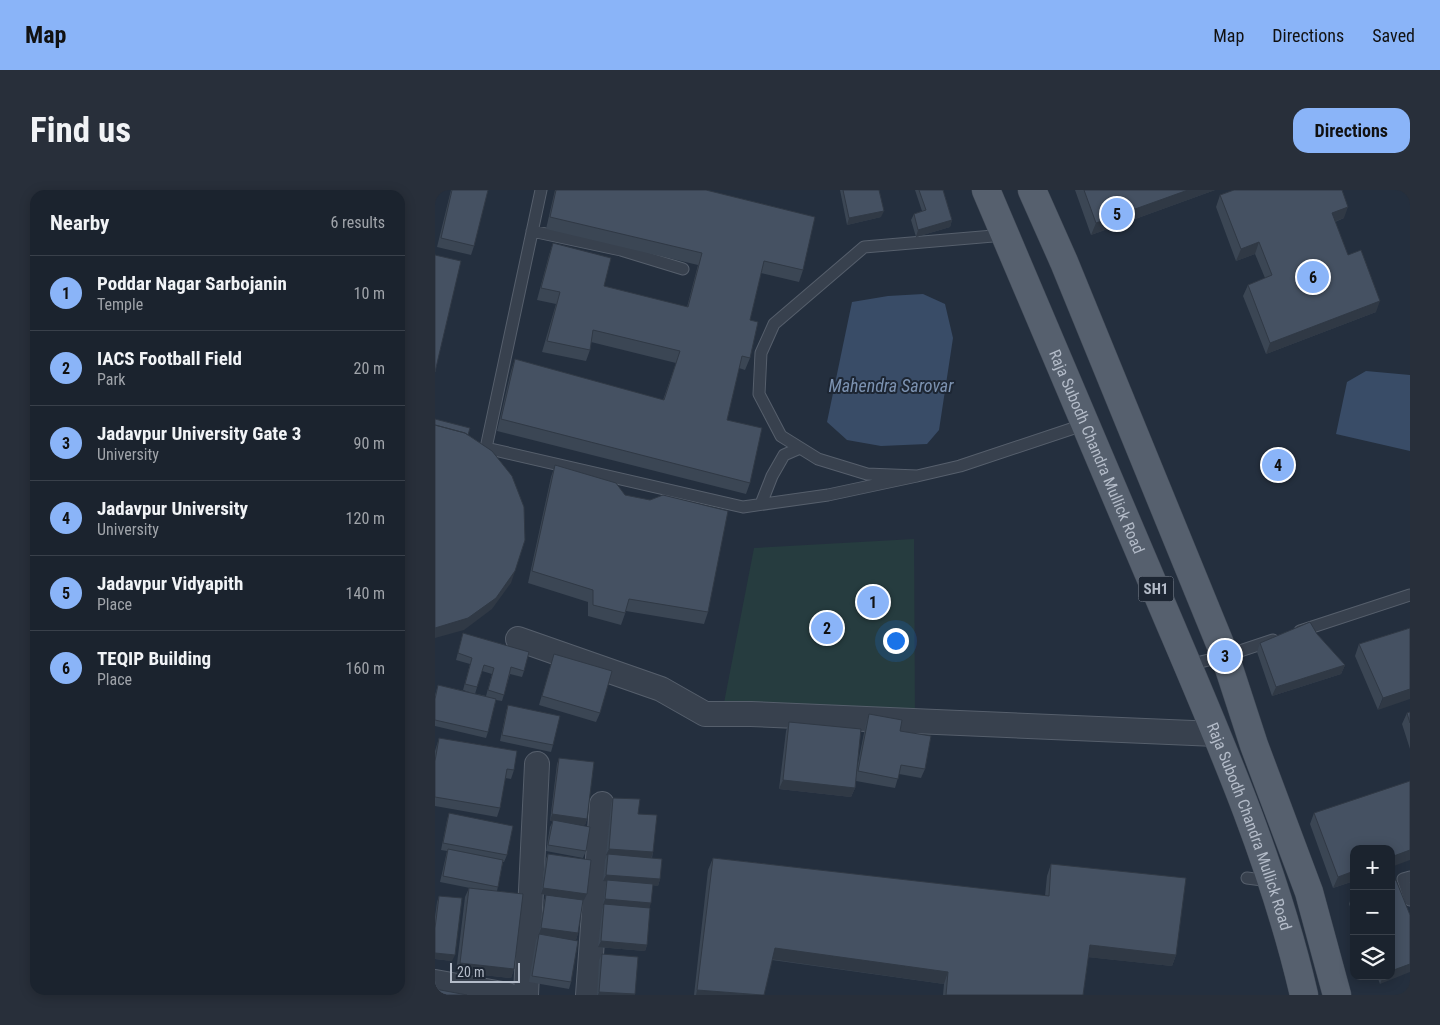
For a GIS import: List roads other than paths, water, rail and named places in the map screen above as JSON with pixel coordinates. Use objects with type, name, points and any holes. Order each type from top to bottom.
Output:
[{"type":"main road","name":"Raja Subodh Chandra Mullick Road","points":[[986,190],[1188,665],[1243,800],[1260,880],[1297,964],[1304,995]]},
{"type":"main road","name":"Raja Subodh Chandra Mullick Road","points":[[1032,190],[1064,262],[1225,656],[1254,745],[1309,892],[1337,995]]},
{"type":"street","points":[[518,639],[661,689],[705,714],[761,714],[1216,734]]},
{"type":"street","points":[[526,995],[537,764]]},
{"type":"street","points":[[588,995],[602,804]]},
{"type":"street","points":[[435,982],[499,994]]},
{"type":"lane","points":[[541,190],[486,448],[743,507],[828,495],[960,466],[1086,424]]},
{"type":"lane","points":[[532,231],[621,250],[683,269]]},
{"type":"lane","points":[[917,476],[867,474],[818,459],[781,436],[759,394],[761,354],[774,324],[864,247],[1005,235]]},
{"type":"lane","points":[[761,504],[772,476],[784,455],[800,448]]},
{"type":"lane","points":[[1188,665],[1225,656],[1410,595]]},
{"type":"lane","points":[[1410,877],[1403,879],[1410,900]]},
{"type":"water","name":"Mahendra Sarovar","points":[[923,294],[945,304],[953,338],[939,430],[927,444],[881,446],[847,440],[827,422],[852,302],[888,296]]},
{"type":"water","points":[[1366,371],[1410,375],[1410,451],[1336,434],[1347,382]]},
{"type":"place","name":"Jadavpur Vidyapith","points":[[1117,214]]},
{"type":"place","name":"TEQIP Building","points":[[1313,277]]},
{"type":"place","name":"Jadavpur University","points":[[1278,465]]},
{"type":"place","name":"Poddar Nagar Sarbojanin","points":[[873,602]]},
{"type":"place","name":"IACS Football Field","points":[[827,628]]},
{"type":"place","name":"Jadavpur University Gate 3","points":[[1225,656]]}]
